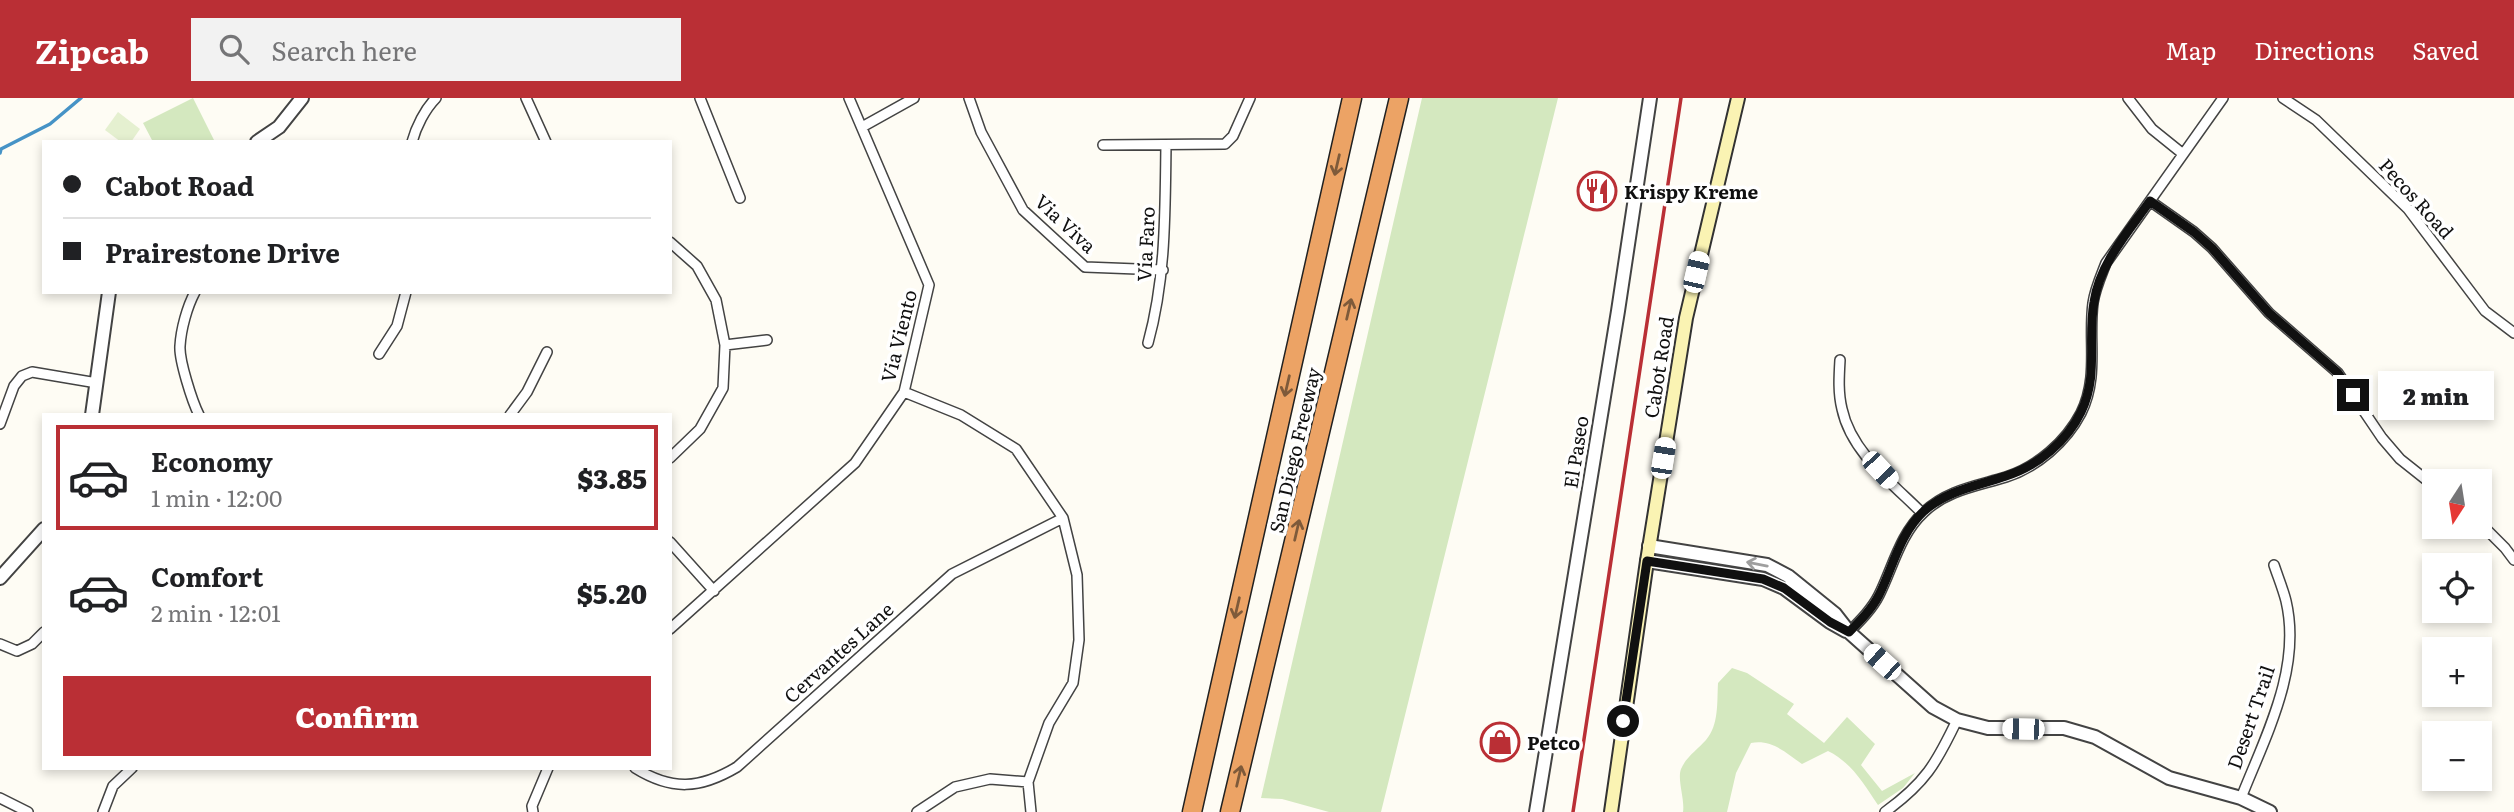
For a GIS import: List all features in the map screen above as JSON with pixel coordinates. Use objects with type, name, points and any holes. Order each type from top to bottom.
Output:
[{"type":"highway","name":"San Diego Freeway","points":[[1192,812],[1352,98]]},
{"type":"highway","name":"San Diego Freeway","points":[[1230,812],[1399,98]]},
{"type":"main road","name":"Cabot Road","points":[[1611,812],[1686,318],[1738,98]]},
{"type":"street","points":[[260,140],[279,127],[302,98]]},
{"type":"street","points":[[412,140],[436,98]]},
{"type":"street","points":[[526,98],[545,140]]},
{"type":"street","points":[[700,98],[740,198]]},
{"type":"street","name":"Via Viento","points":[[672,627],[855,463],[904,392],[929,285],[849,98]]},
{"type":"street","points":[[862,127],[914,98]]},
{"type":"street","name":"Via Viva","points":[[969,98],[981,132],[1023,210],[1085,267],[1163,270]]},
{"type":"street","points":[[1103,145],[1225,144],[1233,136],[1250,98]]},
{"type":"street","name":"El Paseo","points":[[1536,812],[1650,98]]},
{"type":"street","points":[[2128,98],[2152,129],[2183,155]]},
{"type":"street","points":[[1849,632],[1868,612],[1878,596],[1898,548],[1922,513],[1963,488],[2009,476],[2040,460],[2063,439],[2081,413],[2089,390],[2094,359],[2092,313],[2106,263],[2223,98]]},
{"type":"street","name":"Pecos Road","points":[[2283,98],[2316,120],[2408,209],[2485,311],[2514,332]]},
{"type":"street","name":"Via Faro","points":[[1148,343],[1156,315],[1163,270],[1167,145]]},
{"type":"street","points":[[2150,201],[2203,240],[2269,313],[2338,373],[2382,438],[2400,459],[2422,476]]},
{"type":"street","points":[[672,244],[697,266],[716,300],[725,345],[723,388],[700,429],[672,456]]},
{"type":"street","points":[[92,413],[109,294]]},
{"type":"street","points":[[194,294],[179,347],[198,413]]},
{"type":"street","points":[[379,354],[397,326],[405,294]]},
{"type":"street","points":[[725,345],[767,340]]},
{"type":"street","points":[[511,413],[527,392],[547,352]]},
{"type":"street","points":[[1840,360],[1839,391],[1842,412],[1850,434],[1866,456],[1922,513]]},
{"type":"street","points":[[0,424],[13,386],[22,376],[32,372],[97,383]]},
{"type":"street","points":[[904,392],[961,415],[1016,449],[1063,518],[1077,575],[1079,640],[1073,683],[1049,723],[1028,782],[1031,812]]},
{"type":"street","name":"Cervantes Lane","points":[[638,770],[654,780],[676,785],[717,779],[737,767],[952,574],[1063,518]]},
{"type":"street","points":[[0,578],[42,531]]},
{"type":"street","points":[[2492,535],[2514,560]]},
{"type":"street","points":[[672,544],[714,591]]},
{"type":"street","points":[[1650,545],[1767,565],[1788,576],[1809,590],[1835,614],[1849,632],[1933,707],[1957,720],[1988,728],[2064,728],[2095,737],[2169,778],[2241,798],[2270,812]]},
{"type":"street","points":[[1647,561],[1763,579],[1792,593],[1830,622],[1849,632]]},
{"type":"street","name":"Desert Trail","points":[[2241,798],[2281,693],[2287,668],[2289,624],[2286,601],[2274,565]]},
{"type":"street","points":[[0,644],[17,651],[32,644],[42,634]]},
{"type":"street","points":[[1885,812],[1906,797],[1937,763],[1957,720]]},
{"type":"street","points":[[103,812],[113,786],[130,770]]},
{"type":"street","points":[[533,812],[532,806],[547,770]]},
{"type":"street","points":[[918,812],[955,787],[990,779],[1028,782]]},
{"type":"street","points":[[0,798],[28,812]]},
{"type":"green space","points":[[193,98],[214,140],[152,140],[143,123]]},
{"type":"green space","points":[[1422,98],[1558,98],[1381,812],[1329,812],[1282,799],[1261,798]]},
{"type":"green space","points":[[118,112],[140,129],[132,140],[118,140],[105,130]]},
{"type":"green space","points":[[1732,668],[1747,673],[1794,704],[1787,714],[1824,743],[1847,717],[1875,744],[1861,765],[1882,791],[1915,773],[1903,788],[1878,805],[1850,768],[1828,751],[1802,764],[1772,745],[1751,743],[1736,773],[1727,812],[1683,812],[1681,769],[1710,734],[1716,713],[1718,683]]},
{"type":"waterway","points":[[0,153],[1,149],[50,124],[81,98]]},
{"type":"railway","points":[[1573,812],[1681,98]]},
{"type":"place","name":"Krispy Kreme","points":[[1597,191]]},
{"type":"place","name":"Petco","points":[[1500,742]]},
{"type":"route","points":[[1623,721],[1647,561],[1763,579],[1800,597],[1830,622],[1849,632],[1868,612],[1878,596],[1898,548],[1922,513],[1963,488],[2009,476],[2040,460],[2063,439],[2081,413],[2089,390],[2094,359],[2093,303],[2098,284],[2106,263],[2150,201],[2212,248],[2269,313],[2338,373],[2353,395]]}]
